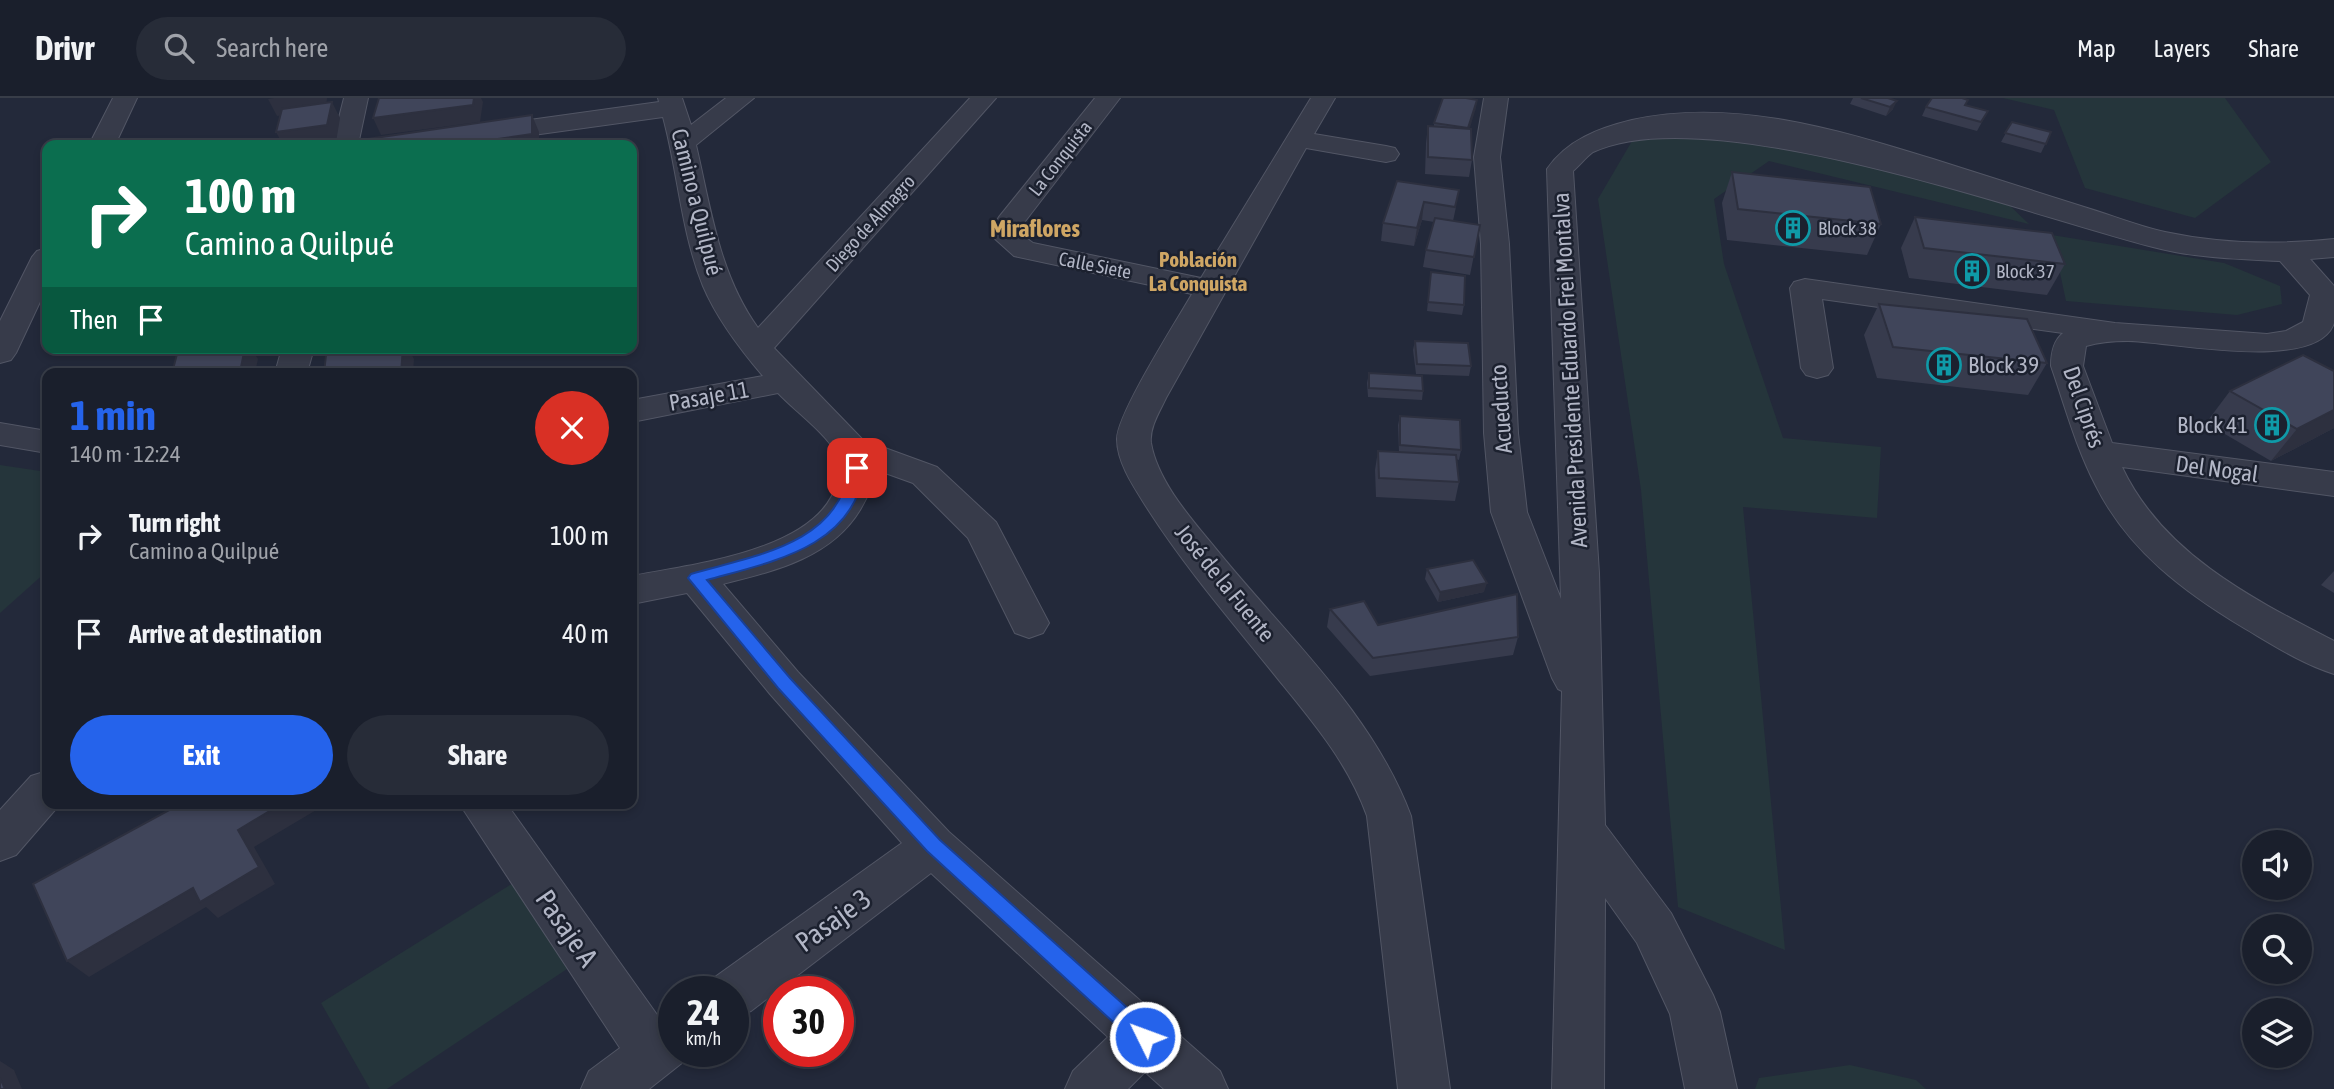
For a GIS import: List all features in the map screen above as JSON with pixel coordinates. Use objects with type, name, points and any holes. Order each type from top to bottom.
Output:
[{"type":"street","points":[[104,140],[125,98]]},
{"type":"street","points":[[346,140],[356,98]]},
{"type":"street","points":[[452,140],[675,116],[742,98]]},
{"type":"street","name":"Diego de Almagro","points":[[757,348],[984,98]]},
{"type":"street","name":"La Conquista","points":[[1024,250],[1008,238],[1009,223],[1108,98]]},
{"type":"street","name":"José de la Fuente","points":[[1323,98],[1208,288],[1144,410],[1133,439],[1139,464],[1172,517],[1324,707],[1367,763],[1381,789],[1389,816],[1424,1089]]},
{"type":"street","name":"Acueducto","points":[[1496,98],[1487,157],[1495,244],[1500,419],[1509,512],[1583,708]]},
{"type":"street","name":"Avenida Presidente Eduardo Frei Montalva","points":[[1578,1089],[1583,708],[1578,516],[1563,281],[1560,169],[1573,149],[1596,133],[1643,112],[1720,114],[1799,128],[1887,153],[2160,240],[2219,249],[2288,253],[2334,248]]},
{"type":"street","name":"Camino a Quilpué","points":[[675,116],[710,267],[728,307],[785,382],[851,449]]},
{"type":"street","points":[[1298,139],[1385,154]]},
{"type":"street","name":"Calle Siete","points":[[1024,250],[1208,288]]},
{"type":"street","name":"Del Ciprés","points":[[2288,253],[2325,294],[2324,312],[2314,328],[2299,337],[2245,343],[2109,330],[2085,334],[2072,340],[2067,353],[2067,366],[2121,500],[2140,527],[2175,560],[2218,591],[2334,659]]},
{"type":"street","points":[[0,353],[42,267]]},
{"type":"street","points":[[1818,368],[1805,288],[2109,330]]},
{"type":"street","name":"Pasaje 11","points":[[637,410],[785,382]]},
{"type":"street","points":[[0,434],[42,441]]},
{"type":"street","points":[[637,589],[696,578],[772,557],[811,539],[830,524],[846,506],[855,487],[857,468],[851,449]]},
{"type":"street","points":[[851,449],[925,475],[984,531],[1029,623]]},
{"type":"street","name":"Del Nogal","points":[[2100,453],[2334,484]]},
{"type":"street","points":[[696,578],[784,683],[933,846],[1202,1089]]},
{"type":"street","points":[[0,841],[42,795]]},
{"type":"street","name":"Pasaje A","points":[[486,809],[658,1037]]},
{"type":"street","points":[[1581,828],[1654,928],[1695,1012],[1711,1089]]},
{"type":"street","name":"Pasaje 3","points":[[749,982],[933,846]]},
{"type":"street","points":[[1091,1089],[1145,1037]]},
{"type":"street","points":[[607,1089],[658,1050]]},
{"type":"shaded area","points":[[2003,98],[2225,98],[2271,162],[2195,218],[2085,188],[2054,110]]},
{"type":"shaded area","points":[[1724,125],[2006,202],[2029,224],[1769,161],[1714,199],[1724,264],[1783,438],[1881,447],[1877,518],[1743,507],[1785,950],[1678,907],[1641,490],[1598,199],[1632,141]]},
{"type":"shaded area","points":[[2052,235],[2224,263],[2280,286],[2282,304],[2237,315],[2066,301]]},
{"type":"shaded area","points":[[0,465],[42,471],[42,575],[0,613]]},
{"type":"shaded area","points":[[523,877],[579,961],[387,1089],[370,1089],[321,1003]]},
{"type":"shaded area","points":[[1850,1065],[1916,1080],[1926,1089],[1755,1089],[1759,1078]]},
{"type":"building","points":[[379,98],[474,98],[473,105],[373,118]]},
{"type":"building","points":[[1443,98],[1477,100],[1468,128],[1434,123]]},
{"type":"building","points":[[1861,98],[1888,98],[1897,101],[1890,107]]},
{"type":"building","points":[[1932,98],[1962,98],[1968,100],[1965,105],[1988,111],[1981,122],[1926,107]]},
{"type":"building","points":[[332,102],[327,125],[276,132],[282,109]]},
{"type":"building","points":[[532,115],[532,134],[491,140],[368,139]]},
{"type":"building","points":[[2012,122],[2051,132],[2046,144],[2005,133]]},
{"type":"building","points":[[1428,126],[1471,129],[1472,160],[1428,157]]},
{"type":"building","points":[[1732,172],[1870,187],[1881,224],[1738,209]]},
{"type":"building","points":[[1397,181],[1459,190],[1455,207],[1424,202],[1417,228],[1383,223]]},
{"type":"building","points":[[1915,217],[2052,233],[2065,264],[1924,248]]},
{"type":"building","points":[[1435,218],[1480,225],[1474,257],[1426,250]]},
{"type":"building","points":[[1431,272],[1465,276],[1464,305],[1428,302]]},
{"type":"building","points":[[1879,304],[2027,319],[2047,363],[1893,347]]},
{"type":"building","points":[[1415,341],[1468,343],[1471,366],[1417,364]]},
{"type":"building","points":[[177,354],[244,354],[241,368],[173,368]]},
{"type":"building","points":[[403,354],[401,368],[325,368],[326,355]]},
{"type":"building","points":[[2303,355],[2334,371],[2334,410],[2297,429],[2230,391]]},
{"type":"building","points":[[1369,373],[1422,376],[1423,391],[1369,388]]},
{"type":"building","points":[[1400,416],[1460,420],[1461,450],[1400,445]]},
{"type":"building","points":[[1378,451],[1456,455],[1459,482],[1379,478]]},
{"type":"building","points":[[1473,560],[1487,583],[1440,592],[1427,569]]},
{"type":"building","points":[[1517,594],[1518,637],[1373,658],[1330,609],[1364,601],[1378,625]]},
{"type":"building","points":[[171,809],[273,809],[238,830],[259,867],[200,902],[193,888],[67,961],[33,884]]},
{"type":"place","name":"Block 38","points":[[1793,228]]},
{"type":"place","name":"Block 37","points":[[1972,271]]},
{"type":"place","name":"Block 39","points":[[1944,365]]},
{"type":"place","name":"Block 41","points":[[2272,425]]},
{"type":"district","name":"Miraflores","points":[[1035,229]]},
{"type":"district","name":"Población La Conquista","points":[[1198,272]]},
{"type":"route","points":[[857,468],[855,487],[846,506],[830,524],[811,539],[772,557],[696,578],[784,683],[933,846],[1145,1037]]}]
